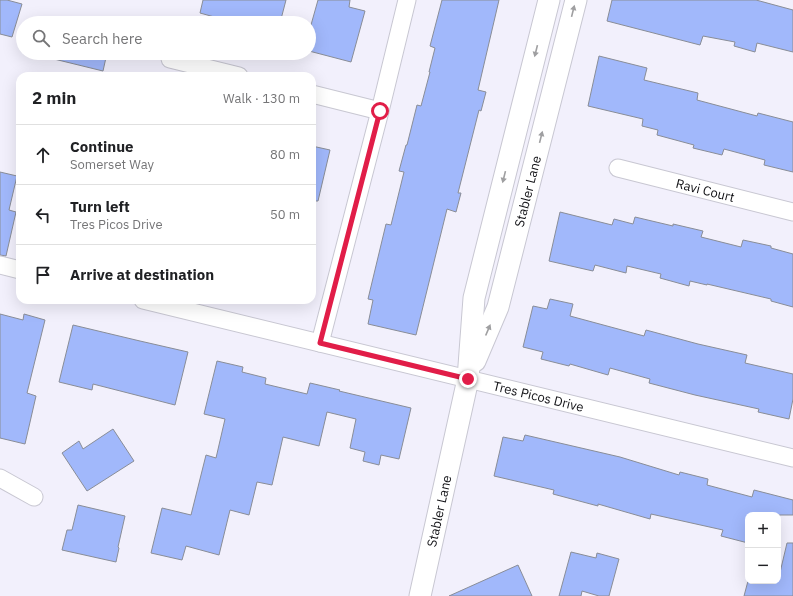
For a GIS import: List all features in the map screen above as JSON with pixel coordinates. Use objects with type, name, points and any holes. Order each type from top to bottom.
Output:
[{"type":"street","points":[[320,343],[380,111],[406,0]]},
{"type":"street","name":"Stabler Lane","points":[[420,596],[468,379],[474,298],[549,0]]},
{"type":"street","name":"Stabler Lane","points":[[468,379],[498,307],[576,0]]},
{"type":"street","points":[[174,60],[223,72]]},
{"type":"street","points":[[316,95],[380,111]]},
{"type":"street","name":"Ravi Court","points":[[618,168],[793,212]]},
{"type":"street","points":[[0,265],[16,269]]},
{"type":"street","name":"Tres Picos Drive","points":[[159,304],[793,458]]},
{"type":"street","points":[[0,478],[34,497]]},
{"type":"building","points":[[0,0],[7,0],[22,4],[18,16],[16,16],[16,24],[12,37],[0,34]]},
{"type":"building","points":[[203,0],[286,0],[282,16],[211,16],[200,13]]},
{"type":"building","points":[[318,0],[350,0],[349,7],[365,11],[351,62],[316,53],[316,16],[314,16]]},
{"type":"building","points":[[442,0],[499,0],[478,90],[486,92],[481,111],[479,110],[458,193],[461,193],[456,212],[447,209],[416,335],[368,324],[373,300],[368,299],[386,224],[391,225],[404,172],[399,171],[406,145],[417,105],[421,106],[430,72],[435,48],[430,46]]},
{"type":"building","points":[[612,0],[756,0],[793,10],[793,52],[757,43],[755,52],[734,46],[735,42],[703,36],[700,45],[607,21]]},
{"type":"building","points":[[599,56],[647,68],[644,80],[698,93],[697,100],[757,116],[758,113],[793,122],[793,172],[764,165],[765,160],[724,149],[722,155],[693,148],[694,145],[657,135],[658,130],[642,126],[643,119],[588,106]]},
{"type":"building","points":[[58,60],[105,60],[103,71]]},
{"type":"building","points":[[316,147],[330,150],[318,201],[316,201]]},
{"type":"building","points":[[0,172],[16,176],[9,210],[16,212],[6,256],[0,255]]},
{"type":"building","points":[[560,212],[612,225],[614,219],[633,224],[635,217],[703,231],[701,237],[741,247],[743,240],[771,246],[771,248],[793,254],[793,307],[771,301],[771,299],[707,284],[690,281],[689,286],[660,278],[661,274],[627,266],[626,273],[595,265],[593,271],[549,261]]},
{"type":"building","points":[[550,299],[573,304],[570,316],[644,336],[646,330],[747,355],[745,363],[793,374],[793,399],[789,419],[758,412],[759,409],[649,383],[650,379],[610,368],[608,375],[570,364],[569,366],[541,359],[543,352],[523,347],[533,306],[547,309]]},
{"type":"building","points":[[0,314],[23,320],[24,314],[45,320],[27,393],[36,396],[25,444],[0,438]]},
{"type":"building","points":[[73,325],[188,352],[175,405],[93,384],[92,390],[59,382]]},
{"type":"building","points":[[217,361],[243,367],[242,372],[266,378],[265,384],[307,394],[310,383],[411,408],[399,459],[381,455],[379,465],[363,461],[365,452],[350,448],[356,419],[327,412],[319,446],[283,437],[272,485],[257,482],[249,515],[230,510],[219,555],[186,546],[182,560],[151,553],[162,508],[191,515],[206,455],[216,458],[225,419],[204,414]]},
{"type":"building","points":[[113,429],[134,461],[87,491],[62,453],[79,441],[83,449]]},
{"type":"building","points":[[525,435],[620,457],[679,475],[680,472],[708,479],[707,485],[752,497],[754,490],[793,500],[793,515],[781,515],[781,512],[745,512],[745,542],[721,536],[723,530],[651,514],[650,519],[598,504],[598,506],[553,494],[554,490],[494,476],[503,437],[523,441]]},
{"type":"building","points":[[78,505],[125,516],[116,562],[62,550],[67,530],[72,530]]},
{"type":"building","points":[[787,543],[793,543],[793,596],[744,596],[747,584],[781,584],[781,568]]},
{"type":"building","points":[[571,552],[596,558],[597,553],[619,559],[609,596],[599,596],[582,591],[581,596],[559,596]]},
{"type":"building","points":[[518,565],[532,596],[449,596]]},
{"type":"route","points":[[380,111],[320,343],[468,379]]}]
